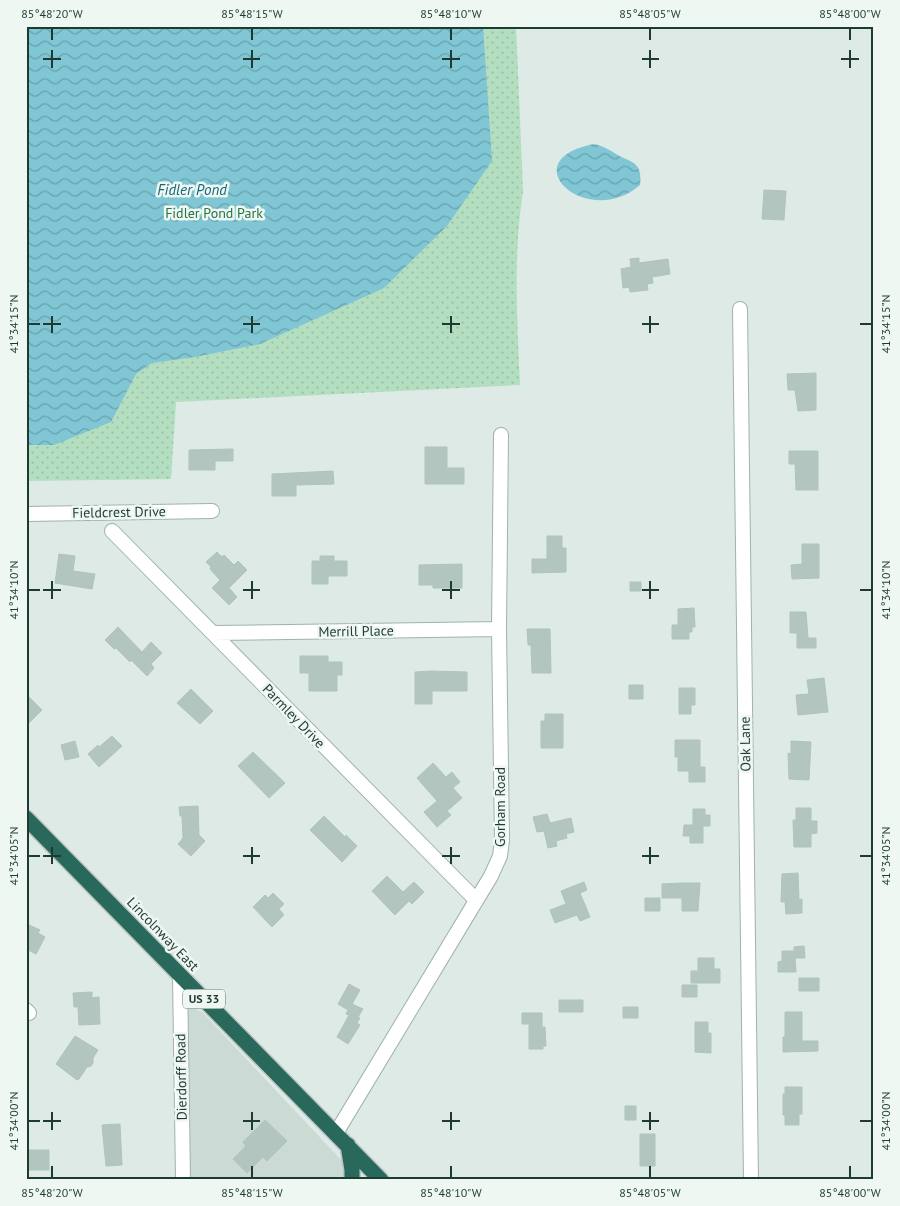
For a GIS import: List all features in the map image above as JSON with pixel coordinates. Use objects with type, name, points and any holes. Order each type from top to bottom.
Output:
[{"type":"highway","name":"Lincolnway East","points":[[26,818],[381,1180]]},
{"type":"highway","points":[[348,1145],[352,1180]]},
{"type":"street","name":"Oak Lane","points":[[740,309],[751,1180]]},
{"type":"street","name":"Gorham Road","points":[[336,1133],[496,866],[501,848],[499,629],[501,435]]},
{"type":"street","name":"Fieldcrest Drive","points":[[26,514],[212,511]]},
{"type":"street","name":"Parmley Drive","points":[[112,531],[476,900]]},
{"type":"street","name":"Merrill Place","points":[[213,633],[499,629]]},
{"type":"street","name":"Dierdorff Road","points":[[180,975],[183,1180]]},
{"type":"shaded area","points":[[189,1006],[202,1012],[360,1180],[190,1180],[190,1124],[187,1121],[184,1009]]},
{"type":"green space","name":"Fidler Pond","points":[[26,26],[516,26],[523,191],[517,263],[520,385],[176,402],[171,479],[26,481]]},
{"type":"water","name":"Fidler Pond","points":[[26,26],[483,26],[492,161],[447,226],[384,288],[260,344],[195,357],[152,363],[136,374],[111,422],[54,445],[26,445]]},
{"type":"water","points":[[594,144],[635,164],[640,171],[640,185],[619,197],[599,200],[580,196],[566,188],[558,176],[558,164],[570,152]]},
{"type":"building","points":[[764,190],[786,191],[784,220],[762,219]]},
{"type":"building","points":[[639,258],[639,263],[668,259],[670,274],[652,277],[653,283],[647,284],[648,290],[630,292],[629,287],[623,288],[621,269],[631,267],[630,259]]},
{"type":"building","points":[[816,373],[816,410],[798,411],[795,390],[788,390],[787,374]]},
{"type":"building","points":[[425,447],[447,447],[447,468],[464,468],[464,484],[425,484]]},
{"type":"building","points":[[233,449],[233,461],[215,461],[215,470],[189,470],[189,450]]},
{"type":"building","points":[[789,451],[818,451],[818,490],[796,490],[795,464],[789,464]]},
{"type":"building","points":[[333,471],[334,484],[296,485],[296,496],[272,496],[272,474]]},
{"type":"building","points":[[547,536],[562,536],[562,548],[566,548],[566,572],[532,573],[532,559],[547,559]]},
{"type":"building","points":[[802,544],[819,544],[819,578],[792,579],[791,565],[802,564]]},
{"type":"building","points":[[217,552],[222,557],[224,555],[234,565],[238,561],[247,570],[229,588],[237,597],[229,605],[212,588],[220,580],[206,562]]},
{"type":"building","points":[[59,554],[75,556],[73,571],[95,574],[92,589],[55,583]]},
{"type":"building","points":[[320,556],[334,556],[334,561],[347,561],[347,576],[328,576],[328,584],[312,584],[312,561],[320,561]]},
{"type":"building","points":[[462,564],[462,588],[433,588],[433,585],[419,585],[419,565]]},
{"type":"building","points":[[630,582],[641,582],[641,591],[630,591]]},
{"type":"building","points":[[694,608],[695,627],[692,627],[692,632],[689,632],[689,639],[672,639],[672,625],[678,625],[678,609]]},
{"type":"building","points":[[790,612],[806,612],[808,638],[816,638],[816,648],[797,648],[797,633],[790,633]]},
{"type":"building","points":[[118,627],[142,652],[151,642],[162,653],[151,664],[154,668],[147,676],[131,660],[130,662],[105,640]]},
{"type":"building","points":[[527,629],[550,629],[551,673],[532,673],[531,645],[528,645]]},
{"type":"building","points":[[300,656],[328,656],[328,662],[342,662],[342,675],[337,675],[337,691],[309,691],[309,673],[300,673]]},
{"type":"building","points":[[415,672],[467,672],[467,691],[432,691],[432,704],[415,704]]},
{"type":"building","points":[[824,678],[828,712],[798,715],[796,695],[809,694],[807,680]]},
{"type":"building","points":[[629,685],[643,685],[643,699],[629,699]]},
{"type":"building","points":[[679,688],[695,688],[695,705],[691,705],[691,714],[679,714]]},
{"type":"building","points":[[191,689],[213,711],[200,724],[177,703]]},
{"type":"building","points":[[26,694],[42,710],[26,726]]},
{"type":"building","points":[[545,714],[563,714],[563,748],[541,748],[541,721],[545,721]]},
{"type":"building","points":[[112,736],[122,746],[99,767],[88,754]]},
{"type":"building","points":[[675,740],[700,740],[700,767],[705,767],[705,782],[689,782],[689,771],[678,771],[678,757],[675,757]]},
{"type":"building","points":[[75,741],[79,757],[65,760],[61,745]]},
{"type":"building","points":[[791,741],[811,742],[809,780],[789,779],[788,753],[791,754]]},
{"type":"building","points":[[253,752],[285,783],[269,798],[238,766]]},
{"type":"building","points":[[433,763],[446,777],[452,772],[460,782],[453,788],[462,798],[447,811],[451,815],[437,827],[424,812],[437,801],[417,778]]},
{"type":"building","points":[[198,806],[199,835],[205,841],[191,856],[178,844],[183,838],[182,816],[180,816],[179,807]]},
{"type":"building","points":[[796,808],[811,808],[811,821],[817,821],[817,833],[811,834],[811,847],[794,847],[793,820],[796,820]]},
{"type":"building","points":[[693,809],[705,809],[705,815],[710,815],[710,826],[703,826],[703,843],[690,843],[690,836],[683,836],[684,825],[693,825]]},
{"type":"building","points":[[547,814],[550,823],[571,818],[574,832],[566,834],[567,838],[556,841],[557,846],[548,848],[544,831],[537,832],[533,817]]},
{"type":"building","points":[[324,816],[357,846],[342,862],[310,830]]},
{"type":"building","points":[[798,873],[799,900],[802,899],[802,913],[786,914],[785,902],[781,902],[782,874]]},
{"type":"building","points":[[387,876],[403,892],[414,882],[424,892],[412,904],[409,901],[395,915],[372,891]]},
{"type":"building","points":[[584,882],[587,890],[580,893],[590,917],[580,921],[577,915],[555,923],[550,910],[566,904],[561,891]]},
{"type":"building","points":[[700,883],[698,911],[682,911],[682,898],[662,898],[662,884]]},
{"type":"building","points":[[273,893],[284,904],[279,909],[284,915],[272,927],[253,907],[265,895],[268,898]]},
{"type":"building","points":[[645,898],[660,898],[660,911],[645,911]]},
{"type":"building","points":[[29,925],[40,930],[38,933],[45,937],[36,954],[26,949],[26,930]]},
{"type":"building","points":[[804,946],[805,958],[795,958],[796,972],[778,972],[778,962],[782,961],[782,951],[794,951],[794,947]]},
{"type":"building","points":[[698,958],[714,958],[714,969],[720,969],[720,983],[691,983],[691,971],[698,971]]},
{"type":"building","points":[[799,978],[819,978],[819,991],[799,991]]},
{"type":"building","points":[[349,984],[360,990],[352,1004],[363,1009],[358,1017],[360,1018],[357,1023],[360,1025],[348,1044],[337,1037],[349,1015],[346,1014],[348,1010],[338,1004]]},
{"type":"building","points":[[682,985],[697,985],[697,997],[682,997]]},
{"type":"building","points":[[92,992],[92,998],[99,997],[100,1024],[79,1025],[78,1007],[74,1007],[73,993]]},
{"type":"building","points":[[559,1000],[583,1000],[583,1012],[559,1012]]},
{"type":"building","points":[[623,1007],[638,1007],[638,1018],[623,1018]]},
{"type":"building","points":[[785,1012],[802,1012],[802,1041],[818,1041],[818,1051],[783,1052]]},
{"type":"building","points":[[522,1013],[542,1013],[542,1027],[545,1027],[546,1046],[543,1046],[543,1049],[529,1049],[529,1024],[522,1024]]},
{"type":"building","points":[[695,1022],[708,1022],[708,1033],[711,1033],[711,1053],[695,1052]]},
{"type":"building","points":[[75,1036],[98,1050],[91,1066],[87,1067],[77,1080],[56,1064]]},
{"type":"building","points":[[785,1087],[802,1087],[802,1114],[799,1114],[799,1125],[785,1125],[783,1094],[785,1094]]},
{"type":"building","points":[[625,1106],[636,1106],[636,1120],[625,1120]]},
{"type":"building","points":[[265,1120],[287,1141],[267,1161],[263,1157],[247,1173],[233,1159],[246,1146],[243,1142]]},
{"type":"building","points":[[120,1124],[122,1165],[106,1166],[102,1125]]},
{"type":"building","points":[[640,1134],[655,1134],[655,1166],[640,1166]]},
{"type":"building","points":[[26,1150],[49,1150],[49,1170],[26,1170]]},
{"type":"park label","name":"Fidler Pond Park","points":[[214,213]]}]
